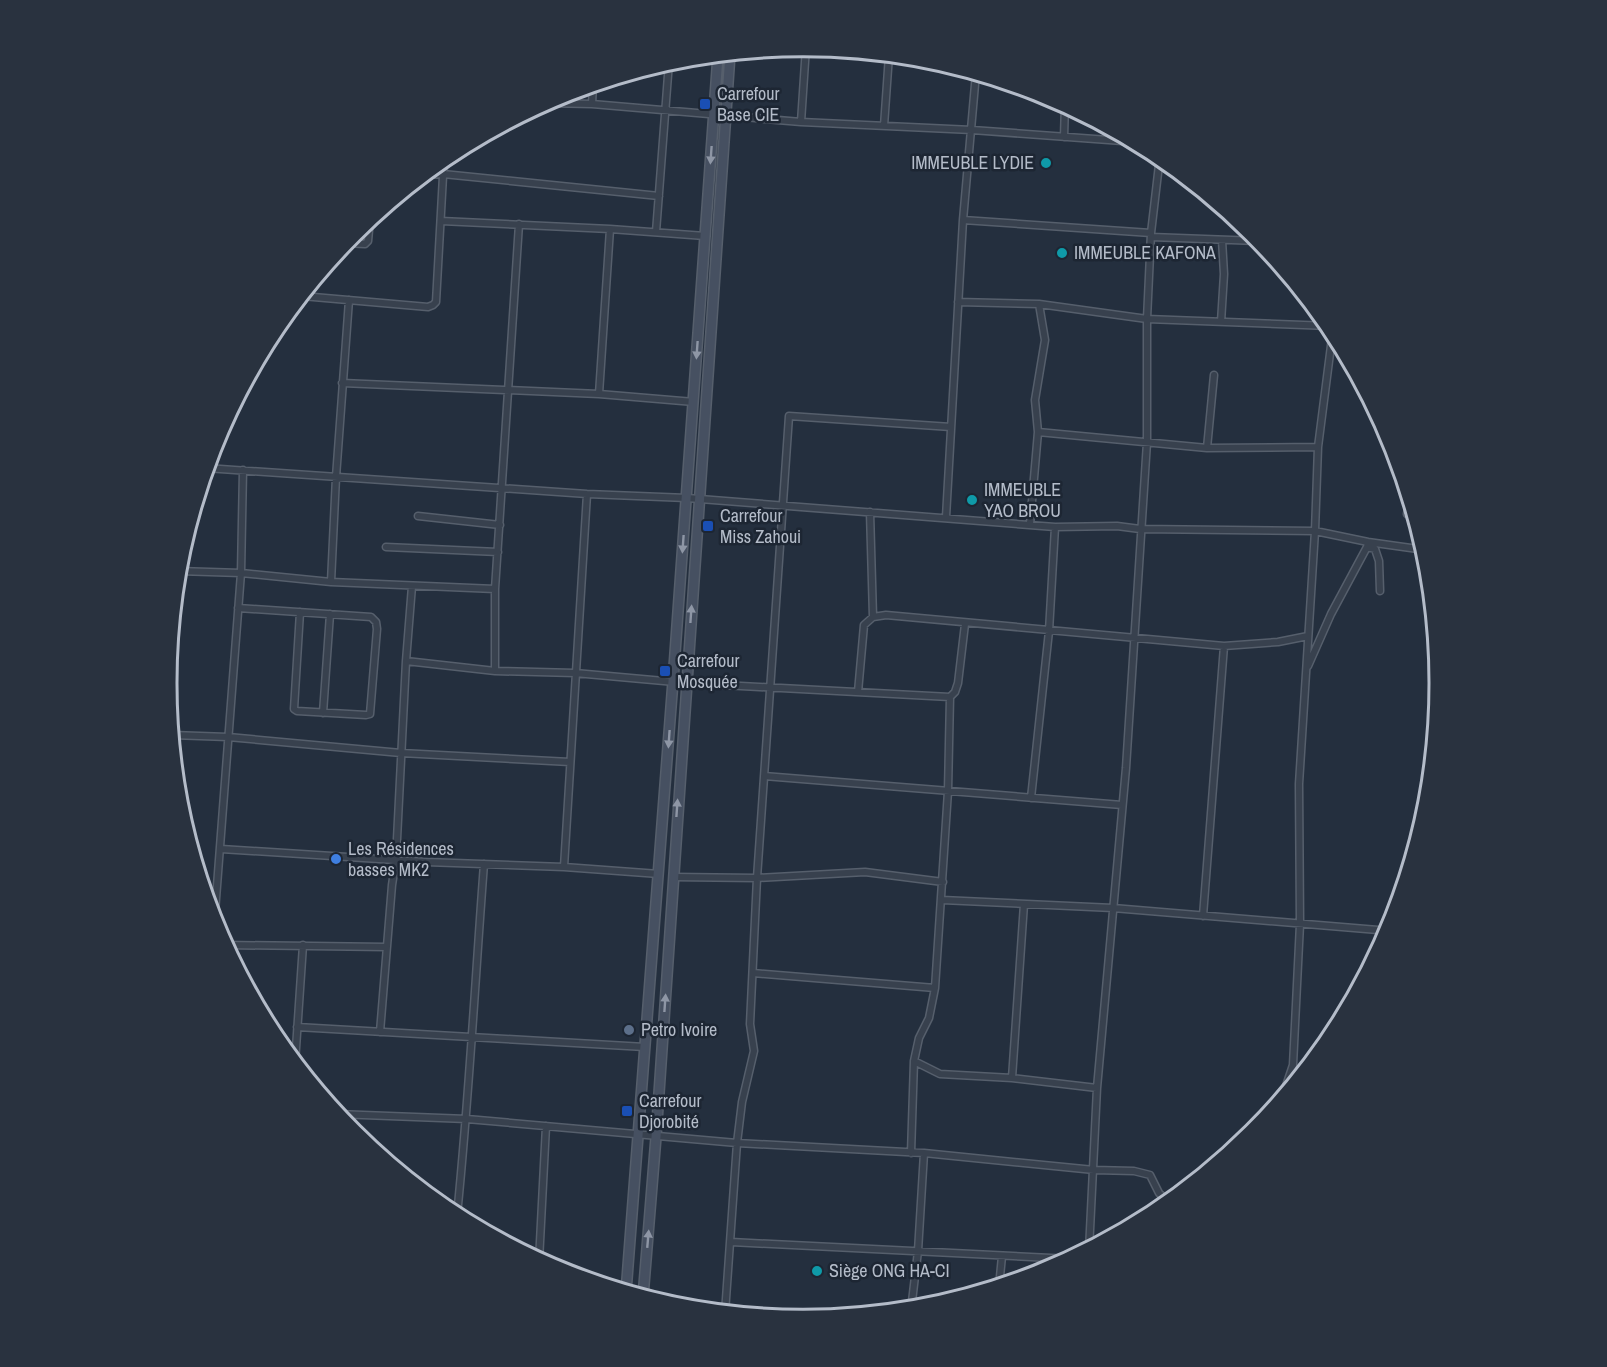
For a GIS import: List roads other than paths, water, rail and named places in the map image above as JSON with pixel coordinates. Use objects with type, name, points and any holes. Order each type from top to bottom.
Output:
[{"type":"main road","points":[[644,1290],[730,61]]},
{"type":"main road","points":[[627,1285],[687,498],[717,63]]},
{"type":"street","points":[[801,122],[805,57]]},
{"type":"street","points":[[884,126],[888,63]]},
{"type":"street","points":[[656,232],[668,72]]},
{"type":"street","points":[[946,517],[963,220],[975,81]]},
{"type":"street","points":[[592,104],[593,94]]},
{"type":"street","points":[[568,103],[801,122],[972,130],[1116,141]]},
{"type":"street","points":[[1064,137],[1065,115]]},
{"type":"street","points":[[1090,1240],[1097,1088],[1122,805],[1147,442],[1147,320],[1151,235],[1159,168]]},
{"type":"street","points":[[439,174],[659,196]]},
{"type":"street","points":[[310,297],[428,307],[433,305],[436,302],[443,174]]},
{"type":"street","points":[[963,220],[1248,241]]},
{"type":"street","points":[[441,221],[705,236]]},
{"type":"street","points":[[495,671],[495,589],[519,224]]},
{"type":"street","points":[[599,394],[610,229]]},
{"type":"street","points":[[357,244],[365,244],[368,241],[369,232]]},
{"type":"street","points":[[1221,322],[1224,274],[1222,240]]},
{"type":"street","points":[[331,582],[349,300]]},
{"type":"street","points":[[958,302],[1038,304],[1147,320],[1319,327]]},
{"type":"street","points":[[1030,524],[1038,432],[1035,400],[1045,340],[1038,304]]},
{"type":"street","points":[[1286,1083],[1293,1065],[1300,924],[1299,784],[1318,447],[1330,345]]},
{"type":"street","points":[[1208,448],[1214,375]]},
{"type":"street","points":[[342,383],[599,394],[694,402]]},
{"type":"street","points":[[726,1305],[737,1143],[742,1102],[754,1051],[750,1024],[757,878],[789,416],[951,427]]},
{"type":"street","points":[[1038,432],[1208,448],[1318,447]]},
{"type":"street","points":[[215,469],[587,494],[687,498],[1055,527],[1117,526],[1140,529],[1315,531],[1368,545],[1415,549]]},
{"type":"street","points":[[216,901],[241,573],[243,470]]},
{"type":"street","points":[[564,867],[587,494]]},
{"type":"street","points":[[870,512],[873,617]]},
{"type":"street","points":[[418,516],[500,525]]},
{"type":"street","points":[[1031,798],[1049,631],[1055,527]]},
{"type":"street","points":[[1368,545],[1375,549],[1379,561],[1380,591]]},
{"type":"street","points":[[1306,670],[1331,614],[1368,545]]},
{"type":"street","points":[[386,547],[498,552]]},
{"type":"street","points":[[187,571],[241,573],[331,582],[495,589]]},
{"type":"street","points":[[380,1032],[396,859],[412,586]]},
{"type":"street","points":[[238,608],[300,612],[330,614],[371,617],[376,622],[377,629],[370,714],[297,711],[293,705],[300,612]]},
{"type":"street","points":[[323,713],[330,614]]},
{"type":"street","points":[[858,692],[864,625],[873,617],[886,615],[964,624],[1224,645],[1278,642],[1308,636]]},
{"type":"street","points":[[911,1153],[914,1061],[919,1038],[929,1018],[935,988],[948,791],[950,697],[955,692],[958,683],[964,624]]},
{"type":"street","points":[[1203,916],[1224,645]]},
{"type":"street","points":[[406,662],[495,671],[575,673],[686,683],[950,697]]},
{"type":"street","points":[[179,735],[228,737],[401,753],[570,762]]},
{"type":"street","points":[[764,776],[1122,805]]},
{"type":"street","points":[[221,849],[659,874]]},
{"type":"street","points":[[458,1206],[467,1119],[484,864]]},
{"type":"street","points":[[673,877],[757,878],[865,872],[943,882]]},
{"type":"street","points":[[942,900],[1113,908],[1378,931]]},
{"type":"street","points":[[1012,1078],[1024,904]]},
{"type":"street","points":[[235,945],[387,947]]},
{"type":"street","points":[[296,1050],[303,945]]},
{"type":"street","points":[[753,973],[935,988]]},
{"type":"street","points":[[297,1027],[645,1047]]},
{"type":"street","points":[[914,1061],[940,1074],[1012,1078],[1097,1088]]},
{"type":"street","points":[[348,1114],[467,1119],[656,1137],[924,1153],[1094,1170],[1134,1171],[1150,1175],[1163,1197]]},
{"type":"street","points":[[540,1251],[546,1126]]},
{"type":"street","points":[[912,1300],[918,1251],[924,1153]]},
{"type":"street","points":[[731,1242],[1052,1258]]},
{"type":"street","points":[[1000,1279],[1002,1256]]},
{"type":"place","name":"Carrefour Base CIE","points":[[705,104]]},
{"type":"place","name":"IMMEUBLE LYDIE","points":[[1046,163]]},
{"type":"place","name":"IMMEUBLE KAFONA","points":[[1062,253]]},
{"type":"place","name":"IMMEUBLE YAO BROU","points":[[972,500]]},
{"type":"place","name":"Carrefour Miss Zahoui","points":[[708,526]]},
{"type":"place","name":"Carrefour Mosquée","points":[[665,671]]},
{"type":"place","name":"Les Résidences basses MK2","points":[[336,859]]},
{"type":"place","name":"Petro Ivoire","points":[[629,1030]]},
{"type":"place","name":"Carrefour Djorobité","points":[[627,1111]]},
{"type":"place","name":"Siège ONG HA-CI","points":[[817,1271]]}]
